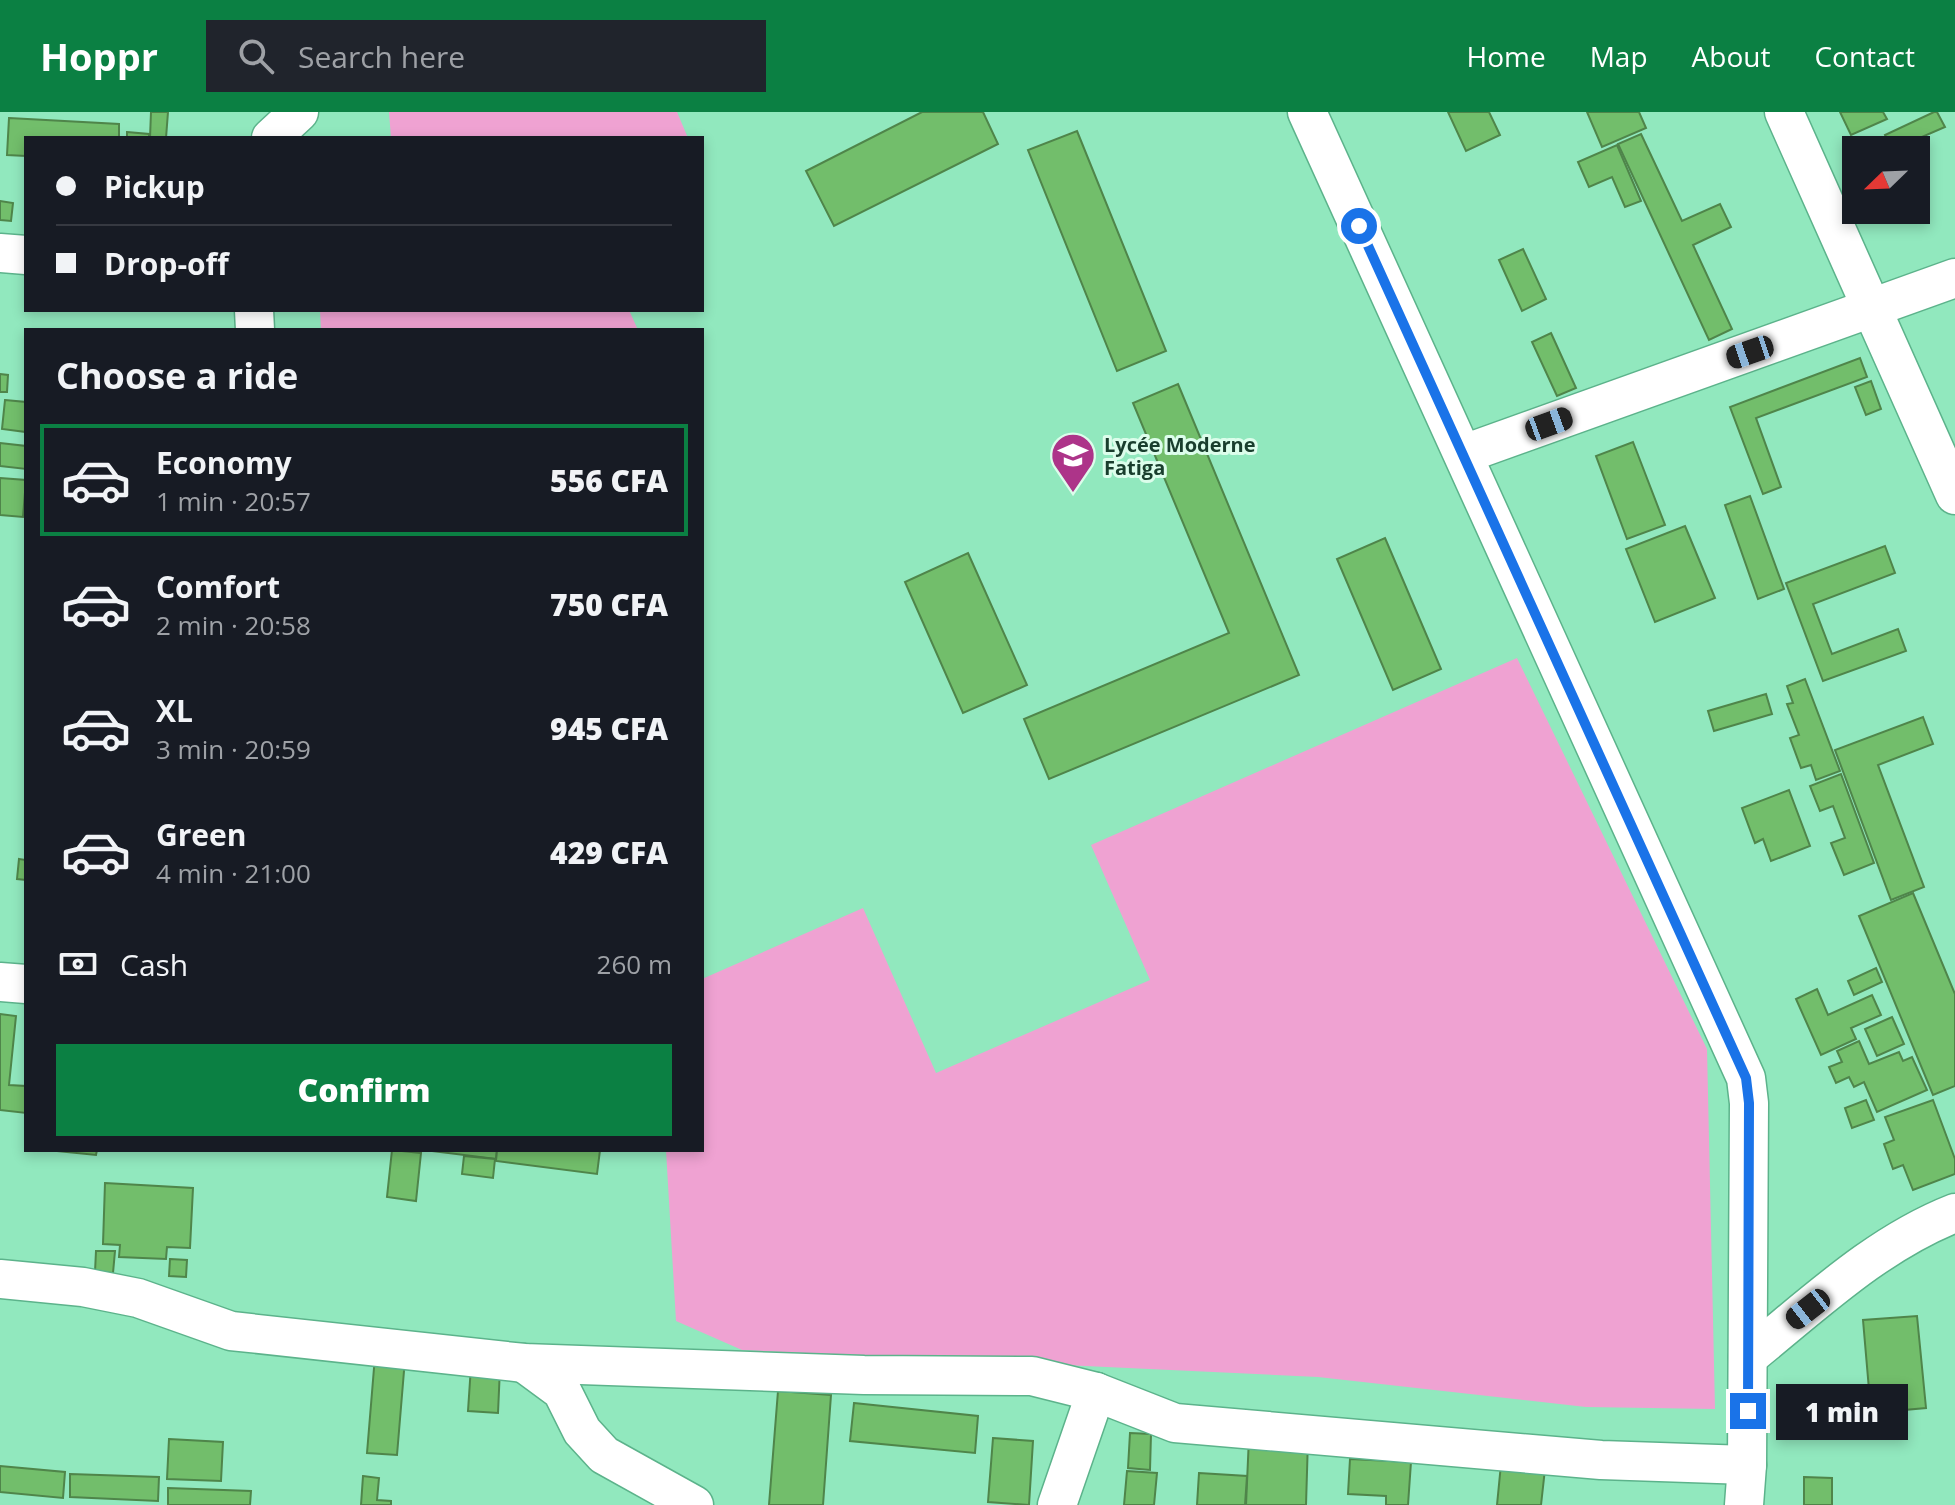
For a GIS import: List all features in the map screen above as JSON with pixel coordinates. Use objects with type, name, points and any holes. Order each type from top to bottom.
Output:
[{"type":"street","points":[[273,136],[299,112]]},
{"type":"street","points":[[1307,112],[1746,1078],[1749,1103],[1748,1357],[1744,1505]]},
{"type":"street","points":[[1784,112],[1955,495]]},
{"type":"street","points":[[0,253],[24,255]]},
{"type":"street","points":[[1464,454],[1955,278]]},
{"type":"street","points":[[0,982],[24,984]]},
{"type":"street","points":[[1748,1357],[1871,1257],[1925,1225],[1955,1213]]},
{"type":"street","points":[[0,1279],[83,1287],[138,1298],[231,1331],[524,1363],[864,1375],[1032,1376],[1096,1392],[1175,1423],[1601,1460],[1747,1465]]},
{"type":"street","points":[[524,1363],[562,1391],[582,1431],[604,1455],[694,1505]]},
{"type":"street","points":[[1057,1505],[1096,1392]]},
{"type":"shaded area","points":[[389,112],[677,112],[687,136],[391,136]]},
{"type":"shaded area","points":[[320,312],[630,312],[637,328],[321,328]]},
{"type":"shaded area","points":[[1517,658],[1707,1049],[1715,1409],[1586,1407],[1318,1377],[742,1350],[676,1321],[666,1152],[704,1152],[704,978],[863,908],[936,1073],[1150,980],[1091,845]]},
{"type":"building","points":[[151,112],[168,112],[166,136],[150,136]]},
{"type":"building","points":[[922,112],[983,112],[998,144],[834,226],[806,171]]},
{"type":"building","points":[[1448,112],[1489,112],[1500,135],[1466,151]]},
{"type":"building","points":[[1587,112],[1639,112],[1646,128],[1602,147]]},
{"type":"building","points":[[1840,112],[1883,112],[1887,119],[1851,135]]},
{"type":"building","points":[[1934,112],[1937,112],[1945,127],[1924,136],[1885,135]]},
{"type":"building","points":[[9,118],[119,124],[119,136],[24,136],[24,156],[7,155]]},
{"type":"building","points":[[1077,131],[1166,351],[1117,371],[1028,150]]},
{"type":"building","points":[[127,132],[149,134],[149,136],[127,136]]},
{"type":"building","points":[[1641,134],[1682,221],[1720,204],[1731,227],[1693,245],[1732,329],[1709,340],[1618,144]]},
{"type":"building","points":[[1617,145],[1641,201],[1625,207],[1612,177],[1589,187],[1578,162]]},
{"type":"building","points":[[0,201],[13,203],[11,221],[0,220]]},
{"type":"building","points":[[1523,249],[1546,299],[1522,311],[1499,260]]},
{"type":"building","points":[[1551,333],[1576,388],[1557,396],[1532,342]]},
{"type":"building","points":[[1860,358],[1867,377],[1756,418],[1781,487],[1763,494],[1730,407]]},
{"type":"building","points":[[0,374],[8,375],[7,392],[0,392]]},
{"type":"building","points":[[1871,381],[1881,409],[1866,415],[1855,387]]},
{"type":"building","points":[[1178,384],[1299,675],[1049,779],[1024,719],[1229,633],[1133,403]]},
{"type":"building","points":[[5,400],[24,402],[24,432],[2,429]]},
{"type":"building","points":[[1633,442],[1665,525],[1627,539],[1596,456]]},
{"type":"building","points":[[0,443],[24,446],[24,469],[0,466]]},
{"type":"building","points":[[0,478],[24,480],[23,517],[0,515]]},
{"type":"building","points":[[1750,496],[1784,589],[1758,599],[1725,505]]},
{"type":"building","points":[[1685,526],[1715,598],[1655,622],[1626,549]]},
{"type":"building","points":[[1385,538],[1441,669],[1393,690],[1337,559]]},
{"type":"building","points":[[1885,546],[1895,573],[1813,604],[1832,654],[1898,629],[1906,651],[1823,681],[1786,583]]},
{"type":"building","points":[[968,553],[1027,685],[963,713],[905,582]]},
{"type":"building","points":[[1805,679],[1840,771],[1816,780],[1811,765],[1801,768],[1790,738],[1799,735],[1787,704],[1793,703],[1787,686]]},
{"type":"building","points":[[1766,694],[1772,714],[1714,731],[1708,711]]},
{"type":"building","points":[[1923,717],[1933,744],[1878,765],[1924,887],[1891,900],[1835,750]]},
{"type":"building","points":[[1841,774],[1874,863],[1844,875],[1831,843],[1845,838],[1833,806],[1820,811],[1810,786]]},
{"type":"building","points":[[1789,790],[1810,846],[1771,861],[1763,839],[1755,843],[1742,808]]},
{"type":"building","points":[[19,859],[24,860],[24,880],[17,879]]},
{"type":"building","points":[[1913,893],[1955,994],[1955,1086],[1933,1095],[1859,916]]},
{"type":"building","points":[[1876,968],[1882,982],[1854,995],[1848,981]]},
{"type":"building","points":[[1817,989],[1828,1015],[1872,995],[1881,1015],[1851,1028],[1856,1039],[1821,1055],[1796,999]]},
{"type":"building","points":[[0,1014],[16,1016],[9,1085],[24,1086],[24,1113],[0,1110]]},
{"type":"building","points":[[1892,1017],[1904,1044],[1877,1056],[1865,1029]]},
{"type":"building","points":[[1859,1041],[1869,1064],[1899,1052],[1903,1061],[1912,1057],[1927,1090],[1877,1112],[1864,1082],[1854,1087],[1849,1077],[1836,1083],[1829,1067],[1842,1062],[1837,1051]]},
{"type":"building","points":[[1866,1100],[1874,1120],[1852,1128],[1845,1108]]},
{"type":"building","points":[[1933,1100],[1955,1159],[1955,1174],[1913,1190],[1903,1165],[1893,1169],[1884,1144],[1894,1140],[1885,1117]]},
{"type":"building","points":[[67,1152],[97,1152],[96,1155]]},
{"type":"building","points":[[392,1152],[421,1153],[416,1201],[387,1197]]},
{"type":"building","points":[[440,1152],[497,1152],[496,1159]]},
{"type":"building","points":[[497,1152],[600,1152],[597,1174],[496,1161]]},
{"type":"building","points":[[464,1156],[495,1159],[493,1178],[462,1174]]},
{"type":"building","points":[[105,1183],[193,1188],[190,1248],[167,1247],[166,1259],[119,1257],[120,1245],[103,1244]]},
{"type":"building","points":[[96,1251],[115,1251],[113,1273],[95,1272]]},
{"type":"building","points":[[170,1259],[187,1260],[186,1277],[169,1276]]},
{"type":"building","points":[[1917,1316],[1926,1408],[1871,1413],[1863,1320]]},
{"type":"building","points":[[375,1356],[405,1359],[397,1455],[367,1453]]},
{"type":"building","points":[[471,1366],[500,1368],[498,1413],[468,1411]]},
{"type":"building","points":[[778,1391],[831,1395],[823,1505],[769,1505]]},
{"type":"building","points":[[854,1403],[978,1416],[975,1453],[850,1441]]},
{"type":"building","points":[[1130,1433],[1151,1434],[1150,1470],[1128,1468]]},
{"type":"building","points":[[1249,1437],[1308,1439],[1306,1505],[1246,1505]]},
{"type":"building","points":[[993,1438],[1033,1441],[1029,1505],[988,1502]]},
{"type":"building","points":[[169,1439],[223,1442],[221,1481],[167,1479]]},
{"type":"building","points":[[1350,1459],[1411,1462],[1408,1505],[1386,1505],[1386,1496],[1348,1494]]},
{"type":"building","points":[[1501,1464],[1545,1469],[1541,1505],[1497,1505]]},
{"type":"building","points":[[0,1466],[65,1472],[63,1498],[0,1492]]},
{"type":"building","points":[[1127,1471],[1157,1473],[1154,1505],[1124,1505]]},
{"type":"building","points":[[1199,1473],[1247,1476],[1245,1505],[1197,1505]]},
{"type":"building","points":[[70,1474],[159,1477],[158,1501],[70,1497]]},
{"type":"building","points":[[363,1476],[379,1478],[377,1500],[391,1501],[391,1505],[361,1505]]},
{"type":"building","points":[[1804,1477],[1832,1478],[1832,1505],[1804,1505]]},
{"type":"building","points":[[168,1488],[251,1491],[250,1505],[168,1505]]},
{"type":"place","name":"Lycée Moderne Fatiga","points":[[1073,494]]},
{"type":"route","points":[[1359,226],[1746,1078],[1749,1103],[1748,1411]]}]
